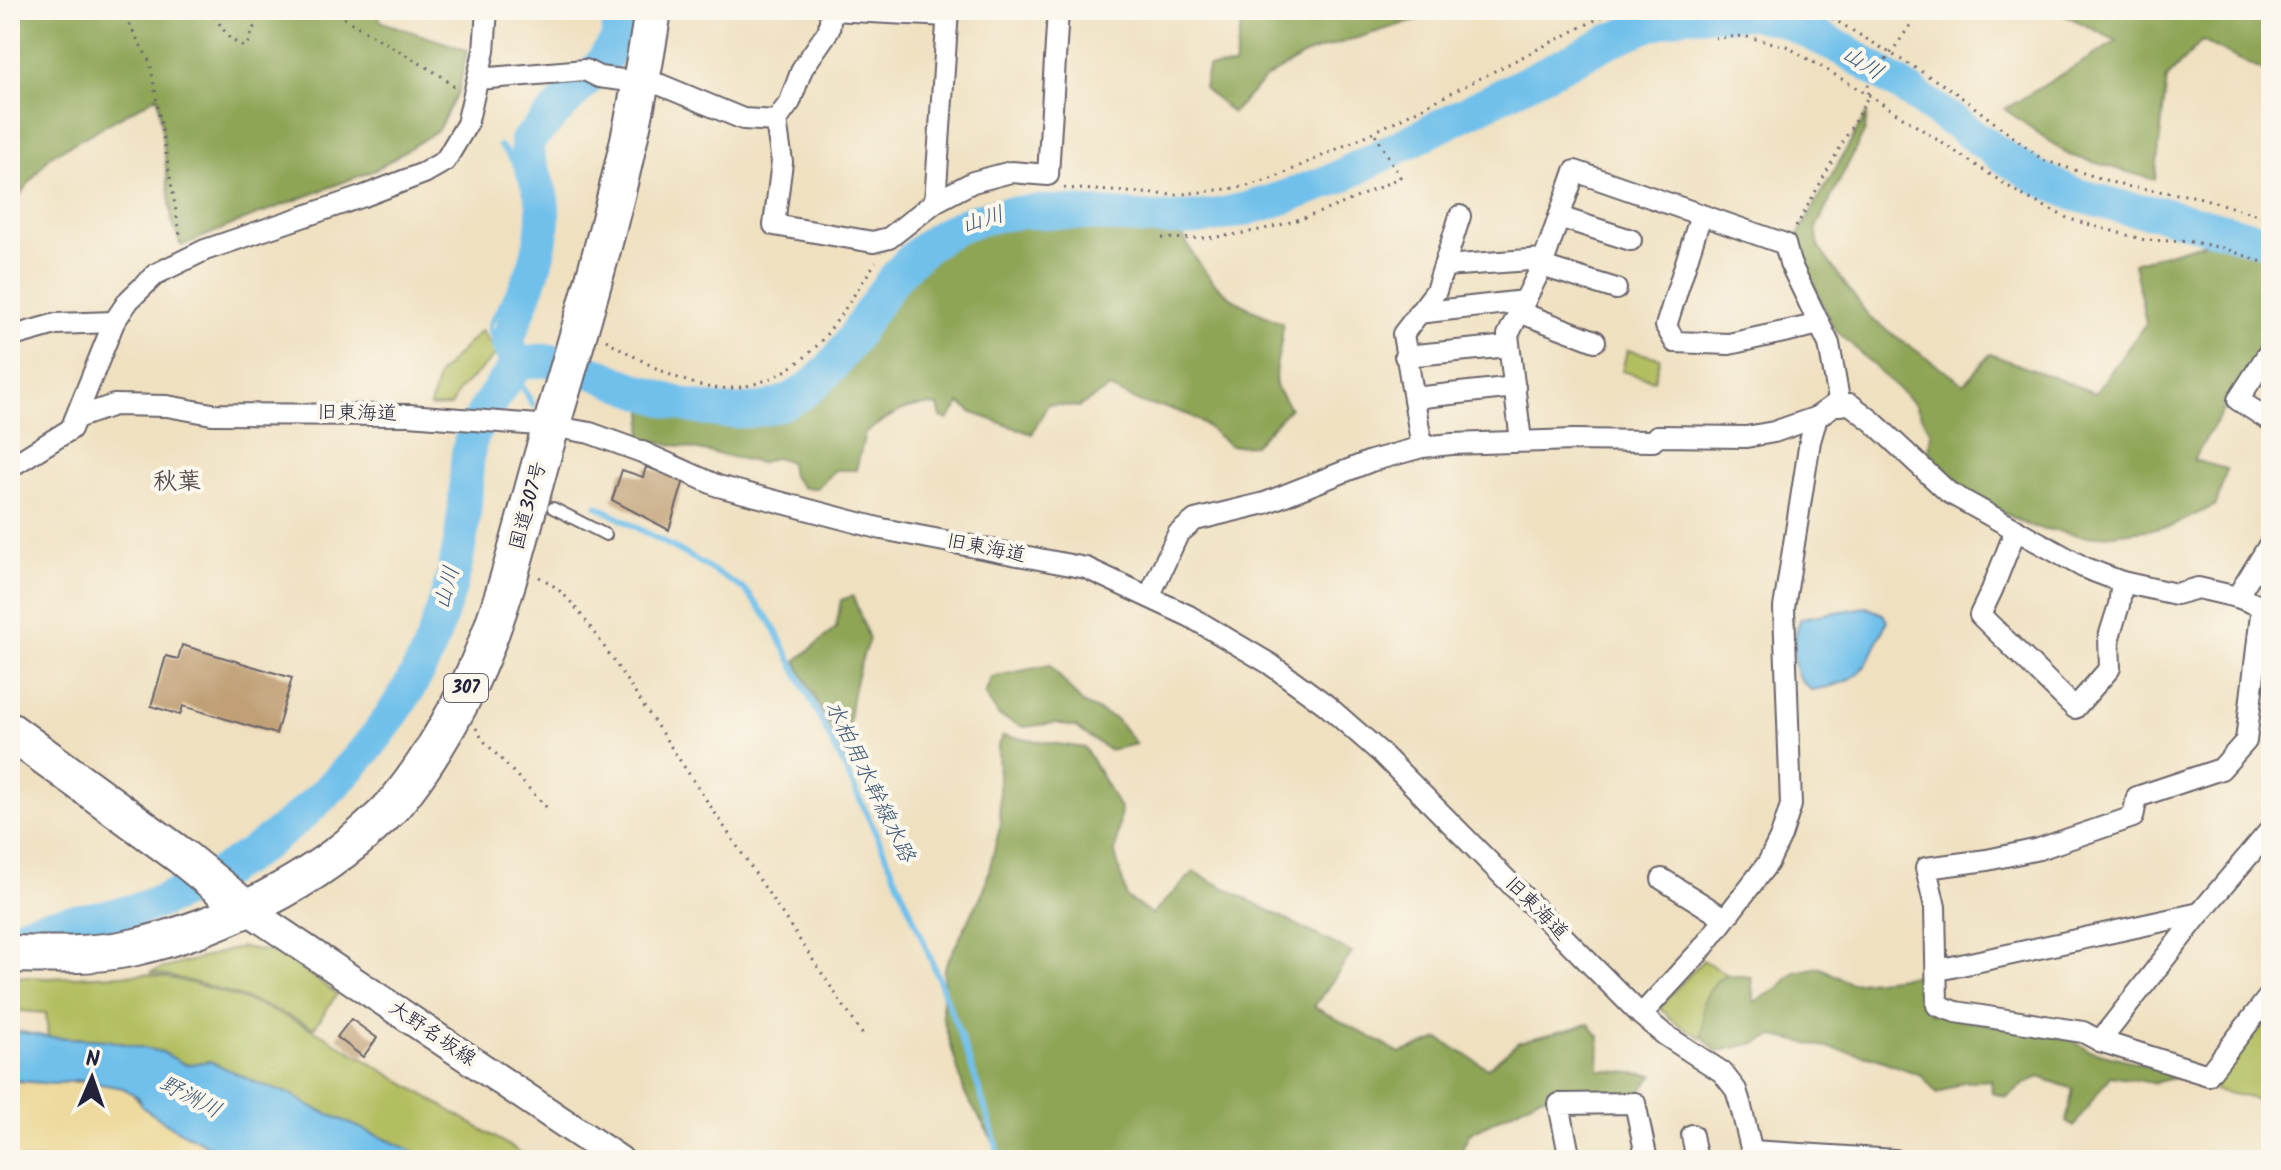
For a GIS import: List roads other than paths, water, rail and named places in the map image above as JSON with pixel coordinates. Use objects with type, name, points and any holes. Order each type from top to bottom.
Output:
[{"type":"highway","name":"国道307号","points":[[10,954],[50,955],[128,949],[200,929],[235,900],[306,876],[340,852],[383,815],[430,756],[476,670],[500,607],[621,182],[643,81],[653,10]]},
{"type":"highway","points":[[10,731],[181,856],[235,900]]},
{"type":"main road","name":"大野名坂線","points":[[235,900],[619,1160]]},
{"type":"street","points":[[76,418],[114,322],[144,283],[166,268],[205,250],[397,184],[445,161],[467,124],[478,79],[487,10]]},
{"type":"street","points":[[935,202],[947,13],[832,10],[829,30],[802,69],[790,102],[776,121],[782,162],[774,225],[873,242],[889,238],[935,202],[973,182],[1011,172],[1048,175],[1058,10]]},
{"type":"street","points":[[478,79],[592,74],[643,81],[661,85],[733,116],[776,121]]},
{"type":"street","points":[[1521,441],[1508,335],[1543,262],[1575,171],[1785,244],[1790,263],[1829,344],[1840,405]]},
{"type":"street","points":[[1701,215],[1666,326],[1675,342],[1729,344],[1820,324]]},
{"type":"street","points":[[1422,447],[1403,334],[1436,291],[1460,216]]},
{"type":"street","points":[[1559,217],[1631,240]]},
{"type":"street","points":[[1444,266],[1543,262],[1616,289]]},
{"type":"street","points":[[1418,313],[1521,306],[1595,341]]},
{"type":"street","points":[[10,337],[56,324],[114,322]]},
{"type":"street","points":[[1405,356],[1509,346]]},
{"type":"street","points":[[2271,349],[2238,400],[2271,421]]},
{"type":"street","points":[[1414,398],[1515,387]]},
{"type":"street","points":[[1149,597],[1178,534],[1195,520],[1265,503],[1371,461],[1422,447],[1521,441],[1653,441],[1657,436],[1746,437],[1774,432],[1817,417],[1834,405],[1850,404],[1948,492],[2085,568],[2122,582],[2176,594],[2198,588],[2266,608],[2246,741],[2221,769],[2137,797],[2133,817],[2039,849],[1926,868],[1935,907],[1937,1005],[1956,1012],[2083,1032],[2100,1041],[2208,1075],[2270,998]]},
{"type":"street","name":"旧東海道","points":[[10,467],[71,429],[76,418],[114,405],[167,406],[212,414],[357,413],[551,426],[590,433],[718,486],[882,529],[1086,568],[1189,616],[1270,664],[1325,704],[1381,753],[1641,1015],[1665,1035],[1722,1072],[1736,1090],[1752,1156]]},
{"type":"street","points":[[1641,1015],[1701,950],[1768,863],[1791,805],[1784,608],[1810,441],[1817,417]]},
{"type":"street","points":[[2016,529],[1980,615],[2075,708],[2110,668],[2109,637],[2122,582]]},
{"type":"street","points":[[2237,597],[2271,542]]},
{"type":"street","points":[[2100,1041],[2200,913],[2271,829]]},
{"type":"street","points":[[1662,879],[1724,918]]},
{"type":"street","points":[[1938,970],[2200,913]]},
{"type":"street","points":[[1570,1160],[1559,1104],[1580,1102],[1635,1103],[1647,1160]]},
{"type":"street","points":[[1692,1135],[1697,1160]]},
{"type":"street","points":[[1752,1156],[1895,1160]]},
{"type":"lane","points":[[553,508],[606,535]]},
{"type":"water","points":[[1866,607],[1883,614],[1887,621],[1868,661],[1862,670],[1843,683],[1811,690],[1799,677],[1794,661],[1796,631],[1801,618]]},
{"type":"water","name":"野洲川","points":[[10,1030],[48,1037],[106,1040],[162,1052],[186,1065],[210,1061],[433,1160],[247,1160],[177,1130],[142,1107],[139,1098],[123,1088],[78,1080],[54,1084],[10,1080]]},
{"type":"waterway","points":[[517,365],[507,341],[532,276],[543,224],[542,198],[527,141],[598,68],[617,41],[620,10]]},
{"type":"waterway","name":"山川","points":[[10,940],[41,927],[139,909],[183,892],[225,870],[266,843],[341,778],[401,701],[427,654],[457,557],[472,437],[486,408],[517,365],[546,361],[573,365],[659,398],[710,410],[745,411],[785,402],[822,377],[850,343],[888,286],[917,255],[952,230],[980,219],[1040,212],[1197,218],[1251,208],[1337,178],[1609,41],[1651,24],[1684,14],[1750,13],[1784,20],[1846,51],[2007,159],[2074,194],[2271,242]]},
{"type":"waterway","name":"水柏用水幹線水路","points":[[500,146],[517,167],[527,189],[531,211],[523,257],[490,324],[490,332],[533,405]]},
{"type":"waterway","name":"水柏用水幹線水路","points":[[597,506],[745,590],[771,622],[900,885],[955,1021],[1001,1160]]},
{"type":"district","name":"秋葉","points":[[177,482]]}]
